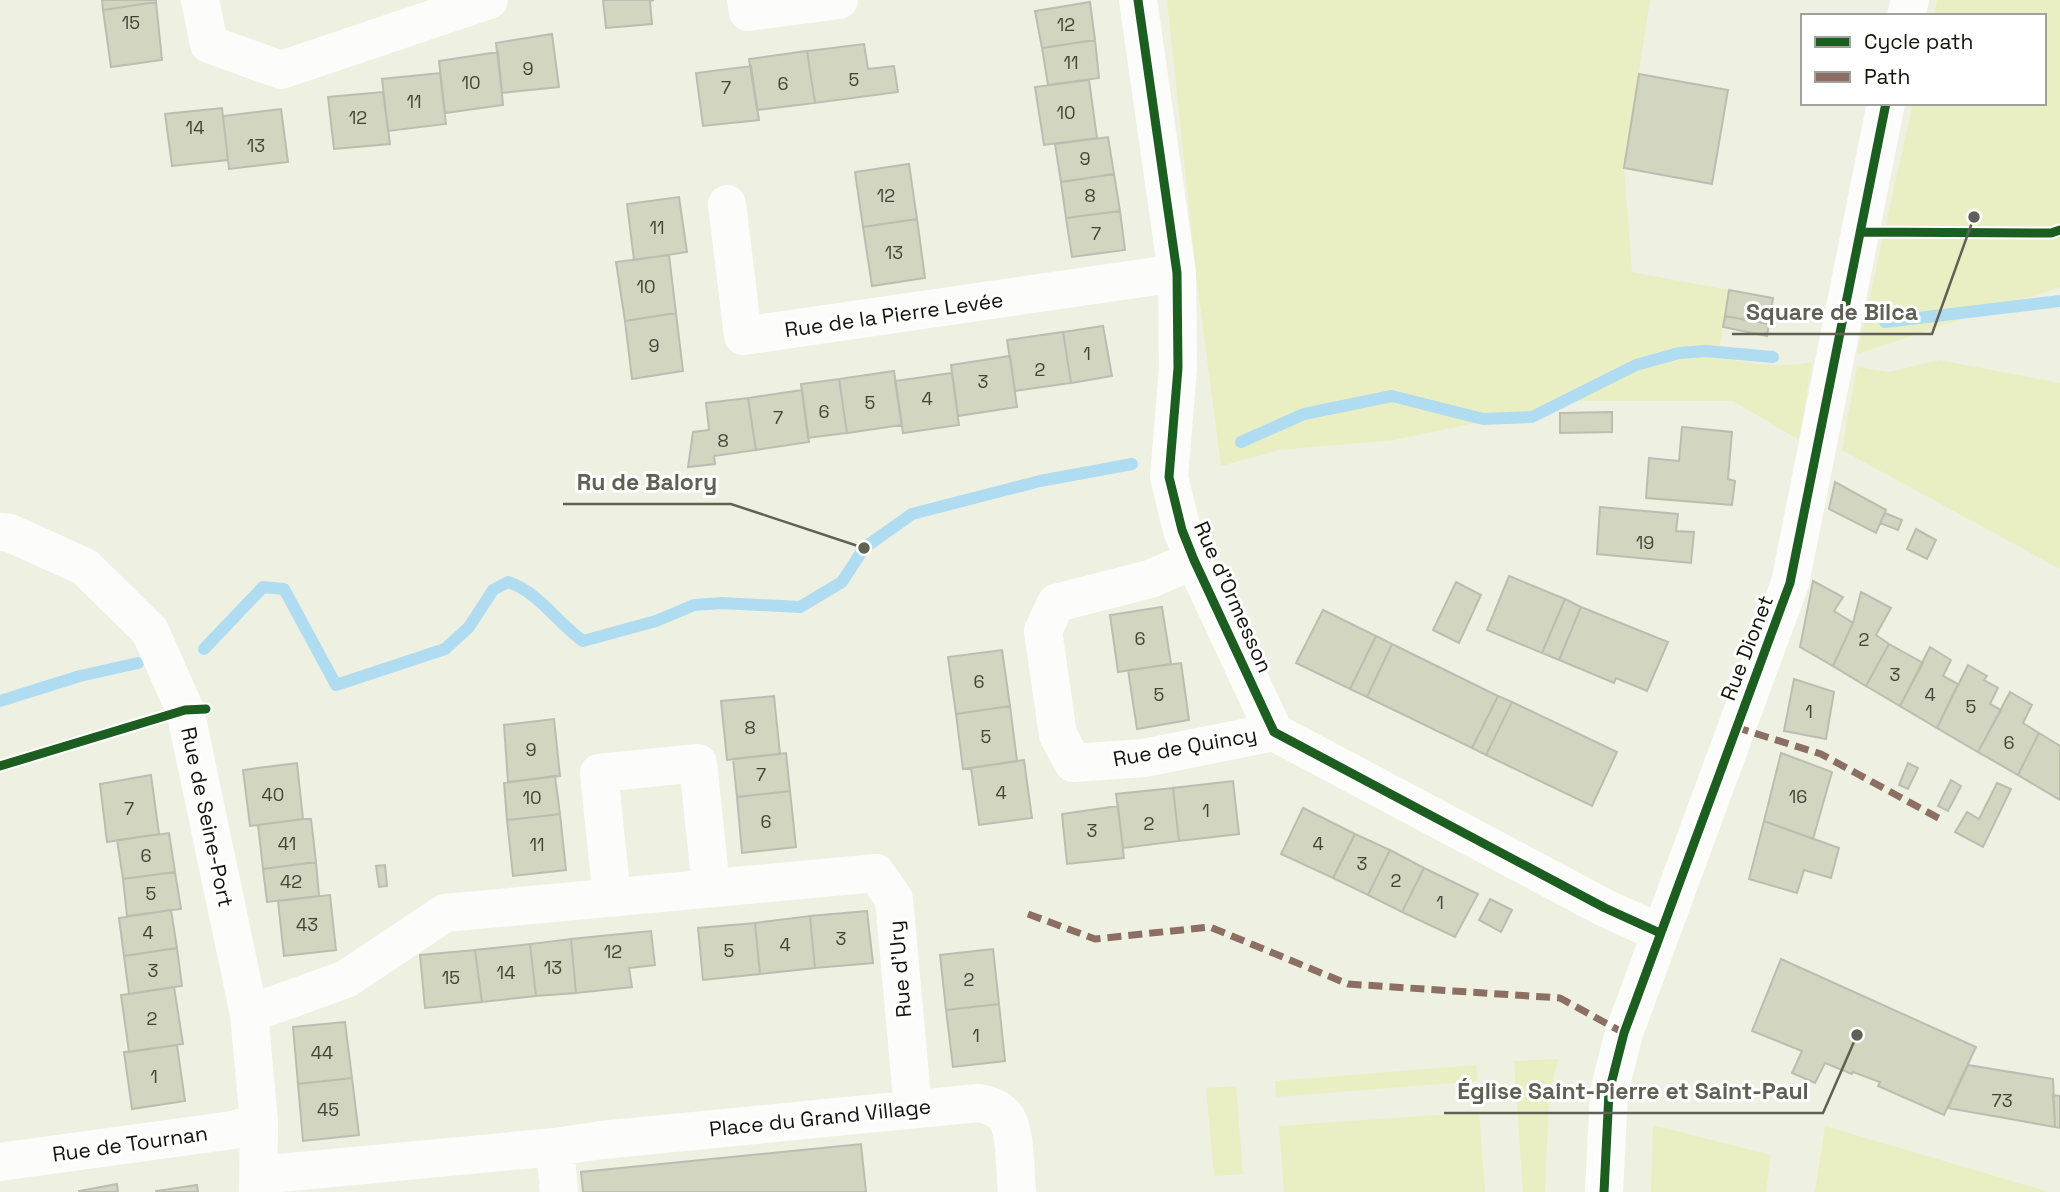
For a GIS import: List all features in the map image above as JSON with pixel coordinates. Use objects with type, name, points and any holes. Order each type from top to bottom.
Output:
[{"type":"street","points":[[200,0],[209,44],[281,71],[489,0]]},
{"type":"street","points":[[746,0],[748,12],[839,0]]},
{"type":"street","name":"Rue d'Ormesson","points":[[1138,0],[1177,273],[1178,368],[1169,477],[1182,530],[1194,560],[1274,732]]},
{"type":"street","name":"Rue Dionet","points":[[1604,1192],[1609,1092],[1625,1033],[1790,583],[1886,105]]},
{"type":"street","name":"Rue de la Pierre Levée","points":[[727,204],[743,336],[1177,273]]},
{"type":"street","name":"Rue de Seine-Port","points":[[0,532],[10,533],[85,567],[150,631],[185,709],[248,1014],[259,1122],[258,1183]]},
{"type":"street","name":"Rue de Quincy","points":[[1194,560],[1150,579],[1056,603],[1043,631],[1058,736],[1073,763],[1144,758],[1274,732]]},
{"type":"street","points":[[1274,732],[1605,908],[1660,933]]},
{"type":"street","points":[[612,898],[599,773],[698,762],[711,888]]},
{"type":"street","name":"Rue d'Ury","points":[[248,1014],[346,979],[445,913],[876,873],[894,899],[913,1110]]},
{"type":"street","name":"Place du Grand Village","points":[[258,1183],[602,1140],[978,1103],[993,1106],[1006,1118],[1010,1129],[1017,1192]]},
{"type":"street","name":"Rue de Tournan","points":[[0,1162],[233,1130],[259,1122]]},
{"type":"street","points":[[555,1147],[559,1192]]},
{"type":"green space","points":[[1167,0],[1650,0],[1624,168],[1632,272],[1729,290],[1718,357],[1776,365],[1812,362],[1799,440],[1733,401],[1579,401],[1394,440],[1279,450],[1221,466],[1197,282]]},
{"type":"green space","points":[[1937,0],[2060,0],[2060,287],[1857,354],[1913,105],[2046,105],[2046,14],[1934,14]]},
{"type":"green space","points":[[1939,360],[2060,383],[2060,569],[1842,450],[1857,367],[1889,372]]},
{"type":"green space","points":[[1558,1059],[1549,1097],[1545,1192],[1523,1192],[1514,1061]]},
{"type":"green space","points":[[1476,1065],[1478,1081],[1276,1097],[1275,1081]]},
{"type":"green space","points":[[1236,1086],[1243,1174],[1214,1176],[1206,1088]]},
{"type":"green space","points":[[1479,1112],[1485,1192],[1284,1192],[1279,1126]]},
{"type":"green space","points":[[1653,1125],[1771,1155],[1766,1192],[1651,1192]]},
{"type":"green space","points":[[1825,1126],[2049,1192],[1815,1192]]},
{"type":"building","points":[[102,0],[156,0],[156,2],[103,10]]},
{"type":"building","points":[[603,0],[654,0],[650,1],[652,24],[606,28]]},
{"type":"building","points":[[156,2],[162,60],[111,67],[103,10]]},
{"type":"building","points":[[1090,2],[1095,40],[1042,48],[1035,11]]},
{"type":"building","points":[[552,34],[559,87],[502,93],[496,43]]},
{"type":"building","points":[[1095,40],[1099,78],[1048,85],[1042,48]]},
{"type":"building","points":[[864,44],[868,69],[894,66],[898,92],[815,103],[807,51]]},
{"type":"building","points":[[807,51],[815,103],[757,110],[749,59]]},
{"type":"building","points":[[498,52],[503,105],[445,113],[439,61]]},
{"type":"building","points":[[751,66],[759,120],[703,126],[696,73]]},
{"type":"building","points":[[440,73],[446,124],[388,131],[382,79]]},
{"type":"building","points":[[1639,74],[1728,90],[1712,184],[1624,168]]},
{"type":"building","points":[[1089,80],[1097,138],[1044,145],[1035,87]]},
{"type":"building","points":[[383,92],[390,144],[334,149],[328,97]]},
{"type":"building","points":[[222,108],[228,160],[172,166],[165,114]]},
{"type":"building","points":[[281,109],[288,162],[229,169],[223,116]]},
{"type":"building","points":[[1108,137],[1114,174],[1061,182],[1055,144]]},
{"type":"building","points":[[909,164],[917,219],[863,227],[855,172]]},
{"type":"building","points":[[1114,174],[1120,211],[1066,218],[1061,182]]},
{"type":"building","points":[[679,197],[687,252],[634,260],[627,204]]},
{"type":"building","points":[[1120,211],[1125,250],[1072,257],[1066,218]]},
{"type":"building","points":[[917,219],[925,278],[872,286],[863,227]]},
{"type":"building","points":[[669,255],[676,313],[625,321],[616,262]]},
{"type":"building","points":[[1729,290],[1773,298],[1769,324],[1725,316]]},
{"type":"building","points":[[676,313],[683,371],[632,379],[625,321]]},
{"type":"building","points":[[1725,316],[1769,324],[1767,336],[1723,327]]},
{"type":"building","points":[[1103,326],[1112,376],[1071,383],[1063,332]]},
{"type":"building","points":[[1063,332],[1071,383],[1015,391],[1007,340]]},
{"type":"building","points":[[1010,356],[1017,407],[958,416],[951,365]]},
{"type":"building","points":[[894,371],[902,425],[847,433],[839,379]]},
{"type":"building","points":[[952,373],[959,425],[903,433],[895,381]]},
{"type":"building","points":[[839,379],[847,433],[808,438],[801,384]]},
{"type":"building","points":[[802,390],[809,442],[756,450],[748,398]]},
{"type":"building","points":[[748,398],[756,450],[714,456],[715,464],[688,467],[693,432],[709,430],[706,403]]},
{"type":"building","points":[[1612,412],[1612,432],[1560,433],[1560,413]]},
{"type":"building","points":[[1682,427],[1732,432],[1728,479],[1735,481],[1732,505],[1646,498],[1649,458],[1679,461]]},
{"type":"building","points":[[1835,482],[1886,510],[1876,533],[1829,509]]},
{"type":"building","points":[[1600,507],[1678,514],[1676,531],[1694,532],[1691,563],[1597,554]]},
{"type":"building","points":[[1885,513],[1902,520],[1898,530],[1880,523]]},
{"type":"building","points":[[1916,529],[1936,540],[1927,559],[1907,549]]},
{"type":"building","points":[[1509,576],[1565,599],[1542,653],[1487,630]]},
{"type":"building","points":[[1813,581],[1843,597],[1834,611],[1853,623],[1833,666],[1800,647]]},
{"type":"building","points":[[1456,582],[1481,595],[1459,643],[1433,630]]},
{"type":"building","points":[[1861,592],[1891,608],[1876,635],[1889,644],[1866,686],[1833,666],[1853,623]]},
{"type":"building","points":[[1565,599],[1581,607],[1559,660],[1542,653]]},
{"type":"building","points":[[1162,607],[1171,664],[1118,672],[1110,615]]},
{"type":"building","points":[[1581,607],[1668,642],[1647,691],[1616,678],[1614,683],[1559,660]]},
{"type":"building","points":[[1323,610],[1376,636],[1350,689],[1296,663]]},
{"type":"building","points":[[1376,636],[1392,644],[1367,697],[1350,689]]},
{"type":"building","points":[[1392,644],[1498,696],[1472,748],[1367,697]]},
{"type":"building","points":[[1889,644],[1923,663],[1900,706],[1866,686]]},
{"type":"building","points":[[1930,647],[1951,660],[1943,676],[1958,684],[1937,728],[1900,706]]},
{"type":"building","points":[[1002,650],[1010,706],[956,714],[948,657]]},
{"type":"building","points":[[1181,663],[1189,720],[1137,729],[1128,670]]},
{"type":"building","points":[[1968,665],[1987,676],[1984,680],[1998,688],[1990,704],[2001,710],[1978,752],[1937,728]]},
{"type":"building","points":[[1794,679],[1834,692],[1826,739],[1784,731]]},
{"type":"building","points":[[2010,692],[2032,705],[2023,723],[2039,733],[2018,775],[1978,752]]},
{"type":"building","points":[[774,696],[780,754],[727,760],[721,701]]},
{"type":"building","points":[[1498,696],[1512,702],[1486,755],[1472,748]]},
{"type":"building","points":[[1512,702],[1617,752],[1592,806],[1486,755]]},
{"type":"building","points":[[1010,706],[1017,761],[963,769],[956,714]]},
{"type":"building","points":[[554,719],[560,776],[508,782],[504,725]]},
{"type":"building","points":[[2039,733],[2060,746],[2060,800],[2018,775]]},
{"type":"building","points":[[786,753],[790,791],[737,797],[733,759]]},
{"type":"building","points":[[1781,753],[1832,772],[1813,839],[1764,821]]},
{"type":"building","points":[[1024,760],[1032,818],[979,825],[971,768]]},
{"type":"building","points":[[297,763],[303,819],[250,826],[243,770]]},
{"type":"building","points":[[1908,763],[1918,768],[1908,789],[1899,785]]},
{"type":"building","points":[[151,775],[159,834],[107,842],[100,784]]},
{"type":"building","points":[[555,776],[560,814],[507,820],[504,783]]},
{"type":"building","points":[[1951,780],[1961,786],[1948,811],[1938,806]]},
{"type":"building","points":[[1233,781],[1239,834],[1179,841],[1173,788]]},
{"type":"building","points":[[1997,783],[2011,789],[1983,847],[1955,832],[1967,812],[1979,819]]},
{"type":"building","points":[[1173,788],[1179,841],[1123,848],[1116,794]]},
{"type":"building","points":[[790,791],[796,847],[742,853],[737,797]]},
{"type":"building","points":[[1118,806],[1124,858],[1067,864],[1062,814]]},
{"type":"building","points":[[1303,808],[1355,834],[1333,878],[1281,854]]},
{"type":"building","points":[[560,814],[566,870],[513,876],[507,820]]},
{"type":"building","points":[[311,819],[316,862],[263,869],[258,825]]},
{"type":"building","points":[[1764,821],[1839,848],[1831,878],[1804,870],[1797,893],[1749,879]]},
{"type":"building","points":[[169,833],[175,872],[123,879],[117,840]]},
{"type":"building","points":[[1355,834],[1390,850],[1368,895],[1333,878]]},
{"type":"building","points":[[1390,850],[1424,868],[1402,912],[1368,895]]},
{"type":"building","points":[[316,862],[319,896],[267,902],[263,869]]},
{"type":"building","points":[[385,865],[387,886],[379,887],[376,866]]},
{"type":"building","points":[[1424,868],[1478,894],[1455,937],[1402,912]]},
{"type":"building","points":[[175,872],[181,909],[127,916],[123,879]]},
{"type":"building","points":[[330,895],[336,950],[284,956],[278,901]]},
{"type":"building","points":[[1490,899],[1512,910],[1501,932],[1479,920]]},
{"type":"building","points":[[171,910],[177,948],[124,956],[119,918]]},
{"type":"building","points":[[867,911],[873,963],[815,968],[810,916]]},
{"type":"building","points":[[810,916],[815,968],[760,974],[755,923]]},
{"type":"building","points":[[755,923],[760,974],[703,980],[698,928]]},
{"type":"building","points":[[651,931],[655,965],[629,968],[632,987],[576,993],[571,939]]},
{"type":"building","points":[[571,939],[576,993],[536,996],[530,944]]},
{"type":"building","points":[[530,944],[536,996],[482,1002],[475,950]]},
{"type":"building","points":[[177,948],[182,986],[129,994],[124,956]]},
{"type":"building","points":[[993,949],[999,1004],[946,1010],[940,955]]},
{"type":"building","points":[[475,950],[482,1002],[425,1008],[420,955]]},
{"type":"building","points":[[1781,959],[1976,1047],[1944,1115],[1878,1086],[1880,1082],[1825,1063],[1815,1083],[1792,1073],[1802,1051],[1752,1031]]},
{"type":"building","points":[[174,987],[183,1044],[129,1052],[121,995]]},
{"type":"building","points":[[999,1004],[1005,1061],[953,1067],[946,1010]]},
{"type":"building","points":[[345,1022],[352,1078],[298,1084],[293,1027]]},
{"type":"building","points":[[177,1045],[185,1101],[132,1109],[124,1052]]},
{"type":"building","points":[[1968,1065],[2053,1079],[2055,1127],[1948,1108]]},
{"type":"building","points":[[352,1078],[359,1135],[303,1141],[298,1084]]},
{"type":"building","points":[[2053,1095],[2060,1096],[2060,1128],[2055,1127]]},
{"type":"building","points":[[861,1144],[866,1192],[583,1192],[581,1172]]},
{"type":"building","points":[[117,1184],[118,1192],[79,1192],[79,1191]]},
{"type":"building","points":[[197,1185],[198,1192],[156,1192],[156,1191]]},
{"type":"waterway","points":[[1885,322],[2060,301]]},
{"type":"waterway","points":[[1241,442],[1304,414],[1392,396],[1483,419],[1532,417],[1636,365],[1679,353],[1706,351],[1773,357]]},
{"type":"waterway","points":[[204,649],[263,587],[284,589],[336,685],[445,649],[469,627],[493,590],[508,582],[538,600],[583,641],[656,621],[694,605],[722,603],[800,607],[842,582],[864,548],[912,514],[1040,481],[1132,464]]},
{"type":"waterway","points":[[0,701],[80,676],[138,663]]},
{"type":"marked path","points":[[1735,727],[1821,754],[1942,820]]},
{"type":"marked path","points":[[1028,914],[1095,939],[1210,927],[1348,984],[1560,998],[1624,1033]]},
{"type":"cycle path","points":[[1138,0],[1177,273],[1178,368],[1169,477],[1182,530],[1194,560],[1274,732],[1605,908],[1660,933]]},
{"type":"cycle path","points":[[1604,1192],[1609,1092],[1624,1033],[1790,583],[1886,105]]},
{"type":"cycle path","points":[[1861,232],[2051,233],[2060,230]]},
{"type":"cycle path","points":[[0,766],[185,710],[206,709]]},
{"type":"place","name":"Square de Bilca","points":[[1974,217]]},
{"type":"place","name":"Ru de Balory","points":[[864,548]]},
{"type":"place","name":"Église Saint-Pierre et Saint-Paul","points":[[1857,1035]]}]
